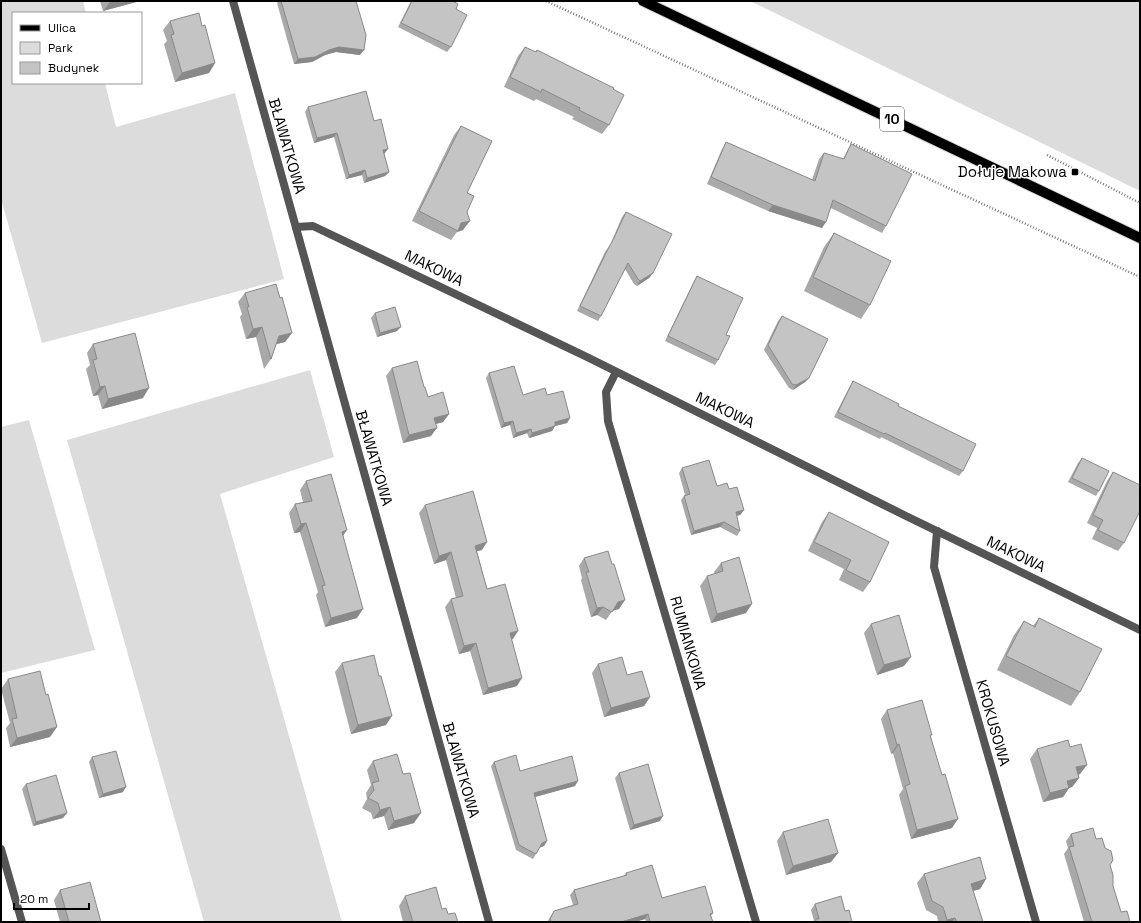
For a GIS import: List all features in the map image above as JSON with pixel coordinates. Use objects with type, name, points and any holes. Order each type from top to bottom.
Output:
[{"type":"main road","name":"10","points":[[643,1],[1140,238]]},
{"type":"street","name":"BŁAWATKOWA","points":[[233,1],[489,922]]},
{"type":"street","name":"MAKOWA","points":[[296,226],[314,226],[580,353],[937,531],[1140,630]]},
{"type":"street","name":"RUMIANKOWA","points":[[616,372],[606,392],[608,421],[756,922]]},
{"type":"street","name":"KROKUSOWA","points":[[937,531],[934,567],[1036,922]]},
{"type":"street","points":[[1,849],[22,922]]},
{"type":"path","points":[[546,1],[1140,277]]},
{"type":"path","points":[[1047,156],[1140,203]]},
{"type":"green space","points":[[1,1],[83,1],[86,12],[12,12],[12,84],[105,84],[116,127],[235,93],[284,279],[42,343],[1,199]]},
{"type":"green space","points":[[750,1],[1140,1],[1140,191]]},
{"type":"green space","points":[[310,370],[334,457],[220,494],[342,922],[204,922],[67,440]]},
{"type":"green space","points":[[29,420],[95,650],[1,673],[1,427]]},
{"type":"building","points":[[281,1],[356,1],[366,35],[364,50],[339,47],[315,57],[298,59]]},
{"type":"building","points":[[412,1],[453,1],[458,4],[456,9],[467,15],[451,47],[401,23]]},
{"type":"building","points":[[199,13],[202,26],[205,25],[215,63],[182,73],[171,35],[174,34],[170,21]]},
{"type":"building","points":[[525,47],[536,52],[537,50],[614,88],[613,89],[624,95],[609,125],[579,110],[580,108],[542,89],[541,92],[510,77]]},
{"type":"building","points":[[366,91],[374,121],[381,119],[388,149],[383,150],[389,172],[367,178],[365,170],[349,175],[337,133],[317,138],[308,107]]},
{"type":"building","points":[[461,126],[492,141],[467,193],[474,196],[467,212],[470,221],[461,223],[458,231],[419,211]]},
{"type":"building","points":[[726,142],[815,181],[824,153],[844,159],[851,144],[912,174],[886,226],[833,200],[826,222],[773,205],[711,177]]},
{"type":"building","points":[[626,212],[672,234],[653,273],[640,281],[628,263],[601,316],[580,306]]},
{"type":"building","points":[[834,233],[891,261],[870,305],[813,277]]},
{"type":"building","points":[[697,276],[743,298],[726,335],[730,336],[718,360],[668,336]]},
{"type":"building","points":[[276,284],[280,298],[282,297],[292,333],[279,336],[271,359],[262,327],[253,329],[245,293]]},
{"type":"building","points":[[395,307],[401,327],[380,333],[375,313]]},
{"type":"building","points":[[782,316],[828,339],[809,378],[796,385],[792,384],[768,345]]},
{"type":"building","points":[[135,333],[149,388],[108,399],[105,386],[100,387],[93,360],[97,359],[93,344]]},
{"type":"building","points":[[417,361],[428,397],[443,392],[449,414],[434,418],[437,428],[409,435],[392,368]]},
{"type":"building","points":[[514,366],[523,395],[545,388],[547,395],[563,391],[570,418],[555,422],[555,426],[532,433],[531,429],[516,433],[513,421],[504,423],[489,373]]},
{"type":"building","points":[[853,381],[899,404],[898,406],[976,444],[963,471],[838,412]]},
{"type":"building","points":[[1082,458],[1109,471],[1099,491],[1072,478]]},
{"type":"building","points":[[709,460],[717,486],[727,483],[729,489],[737,487],[744,510],[736,512],[740,531],[724,522],[694,531],[684,496],[690,494],[682,468]]},
{"type":"building","points":[[1113,472],[1140,485],[1140,511],[1124,543],[1098,530],[1103,520],[1093,515]]},
{"type":"building","points":[[331,474],[347,530],[342,532],[363,609],[331,618],[322,586],[325,585],[306,523],[301,524],[295,504],[312,501],[306,481]]},
{"type":"building","points":[[473,491],[487,542],[475,546],[487,589],[505,584],[518,631],[510,633],[522,678],[488,688],[476,643],[464,646],[451,599],[463,596],[451,552],[439,556],[425,505]]},
{"type":"building","points":[[829,512],[889,542],[870,582],[846,570],[851,560],[814,542]]},
{"type":"building","points":[[608,551],[612,564],[614,564],[625,600],[618,602],[612,612],[603,607],[597,608],[586,572],[589,572],[584,558]]},
{"type":"building","points":[[739,557],[752,604],[717,614],[707,576],[723,571],[721,563]]},
{"type":"building","points":[[899,615],[911,657],[884,665],[871,624]]},
{"type":"building","points":[[1039,618],[1102,649],[1080,692],[1006,656],[1024,621],[1035,627]]},
{"type":"building","points":[[374,655],[392,716],[358,725],[342,663]]},
{"type":"building","points":[[622,657],[627,675],[642,671],[650,697],[611,708],[598,664]]},
{"type":"building","points":[[40,671],[46,695],[48,694],[57,727],[17,738],[12,719],[17,718],[8,679]]},
{"type":"building","points":[[922,700],[932,735],[930,735],[942,775],[945,774],[958,819],[917,830],[905,786],[910,784],[899,744],[897,745],[887,710]]},
{"type":"building","points":[[1068,740],[1070,747],[1081,744],[1087,765],[1076,767],[1079,778],[1067,781],[1069,788],[1050,793],[1037,749]]},
{"type":"building","points":[[116,751],[126,787],[103,794],[92,757]]},
{"type":"building","points":[[397,754],[403,774],[410,773],[421,813],[394,821],[390,807],[380,810],[378,803],[368,798],[374,790],[372,783],[379,781],[373,761]]},
{"type":"building","points":[[516,755],[520,771],[572,756],[578,781],[534,793],[547,841],[542,843],[536,854],[519,845],[494,762]]},
{"type":"building","points":[[648,764],[663,816],[634,825],[619,773]]},
{"type":"building","points":[[56,775],[67,813],[36,822],[26,784]]},
{"type":"building","points":[[828,819],[838,853],[793,866],[783,832]]},
{"type":"building","points":[[1093,828],[1096,839],[1102,838],[1105,848],[1111,851],[1113,860],[1110,865],[1113,875],[1113,886],[1121,912],[1127,911],[1130,922],[1092,922],[1069,847],[1074,846],[1071,834]]},
{"type":"building","points":[[980,857],[986,879],[971,884],[983,922],[957,922],[955,918],[947,920],[943,907],[932,901],[924,874]]},
{"type":"building","points":[[652,865],[662,898],[705,886],[713,913],[710,914],[713,922],[650,922],[648,914],[621,922],[551,922],[550,919],[554,911],[578,904],[574,890],[627,875],[626,873]]},
{"type":"building","points":[[90,882],[101,922],[69,922],[60,890]]},
{"type":"building","points":[[436,887],[442,909],[446,908],[448,914],[455,913],[458,922],[413,922],[405,896]]},
{"type":"building","points":[[841,896],[845,911],[849,910],[852,922],[816,922],[816,919],[819,919],[815,904]]},
{"type":"place","name":"Dołuje Makowa","points":[[1075,172]]}]
